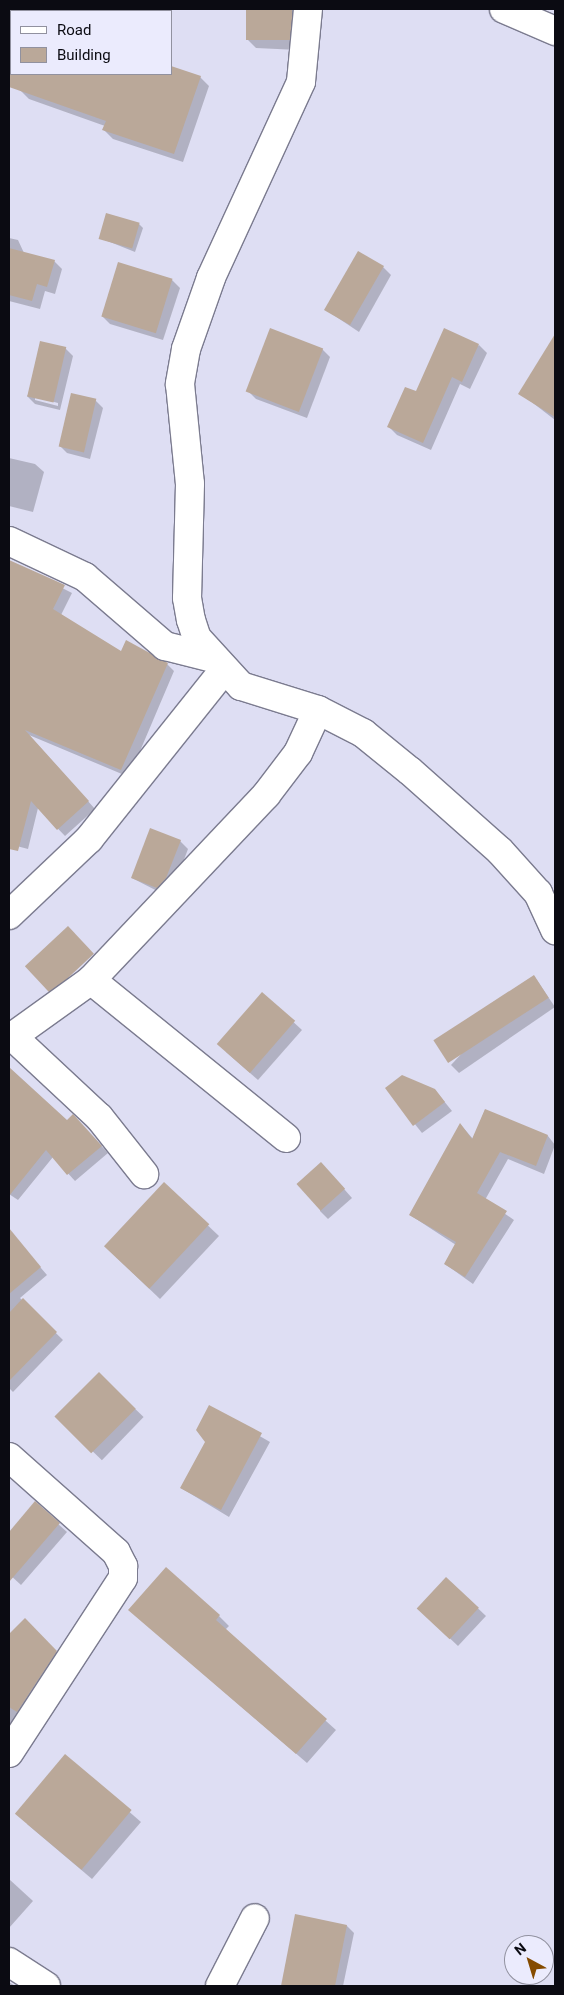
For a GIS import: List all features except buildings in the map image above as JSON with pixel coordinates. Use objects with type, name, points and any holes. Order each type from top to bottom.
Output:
[{"type":"street","points":[[308,9],[301,82],[211,278],[190,333],[180,384],[190,484],[188,598],[197,638],[218,664],[241,686],[318,710],[362,733],[500,851],[538,893],[555,930]]},
{"type":"street","points":[[504,9],[555,31]]},
{"type":"street","points":[[9,541],[85,577],[165,646],[218,664]]},
{"type":"street","points":[[9,915],[89,839],[218,664]]},
{"type":"street","points":[[144,1174],[99,1117],[10,1037],[91,980],[266,795],[298,753],[318,710]]},
{"type":"street","points":[[91,980],[286,1138]]},
{"type":"street","points":[[9,1457],[116,1552],[123,1566],[123,1578],[9,1753]]},
{"type":"street","points":[[220,1986],[255,1918]]},
{"type":"street","points":[[9,1962],[46,1986]]}]
